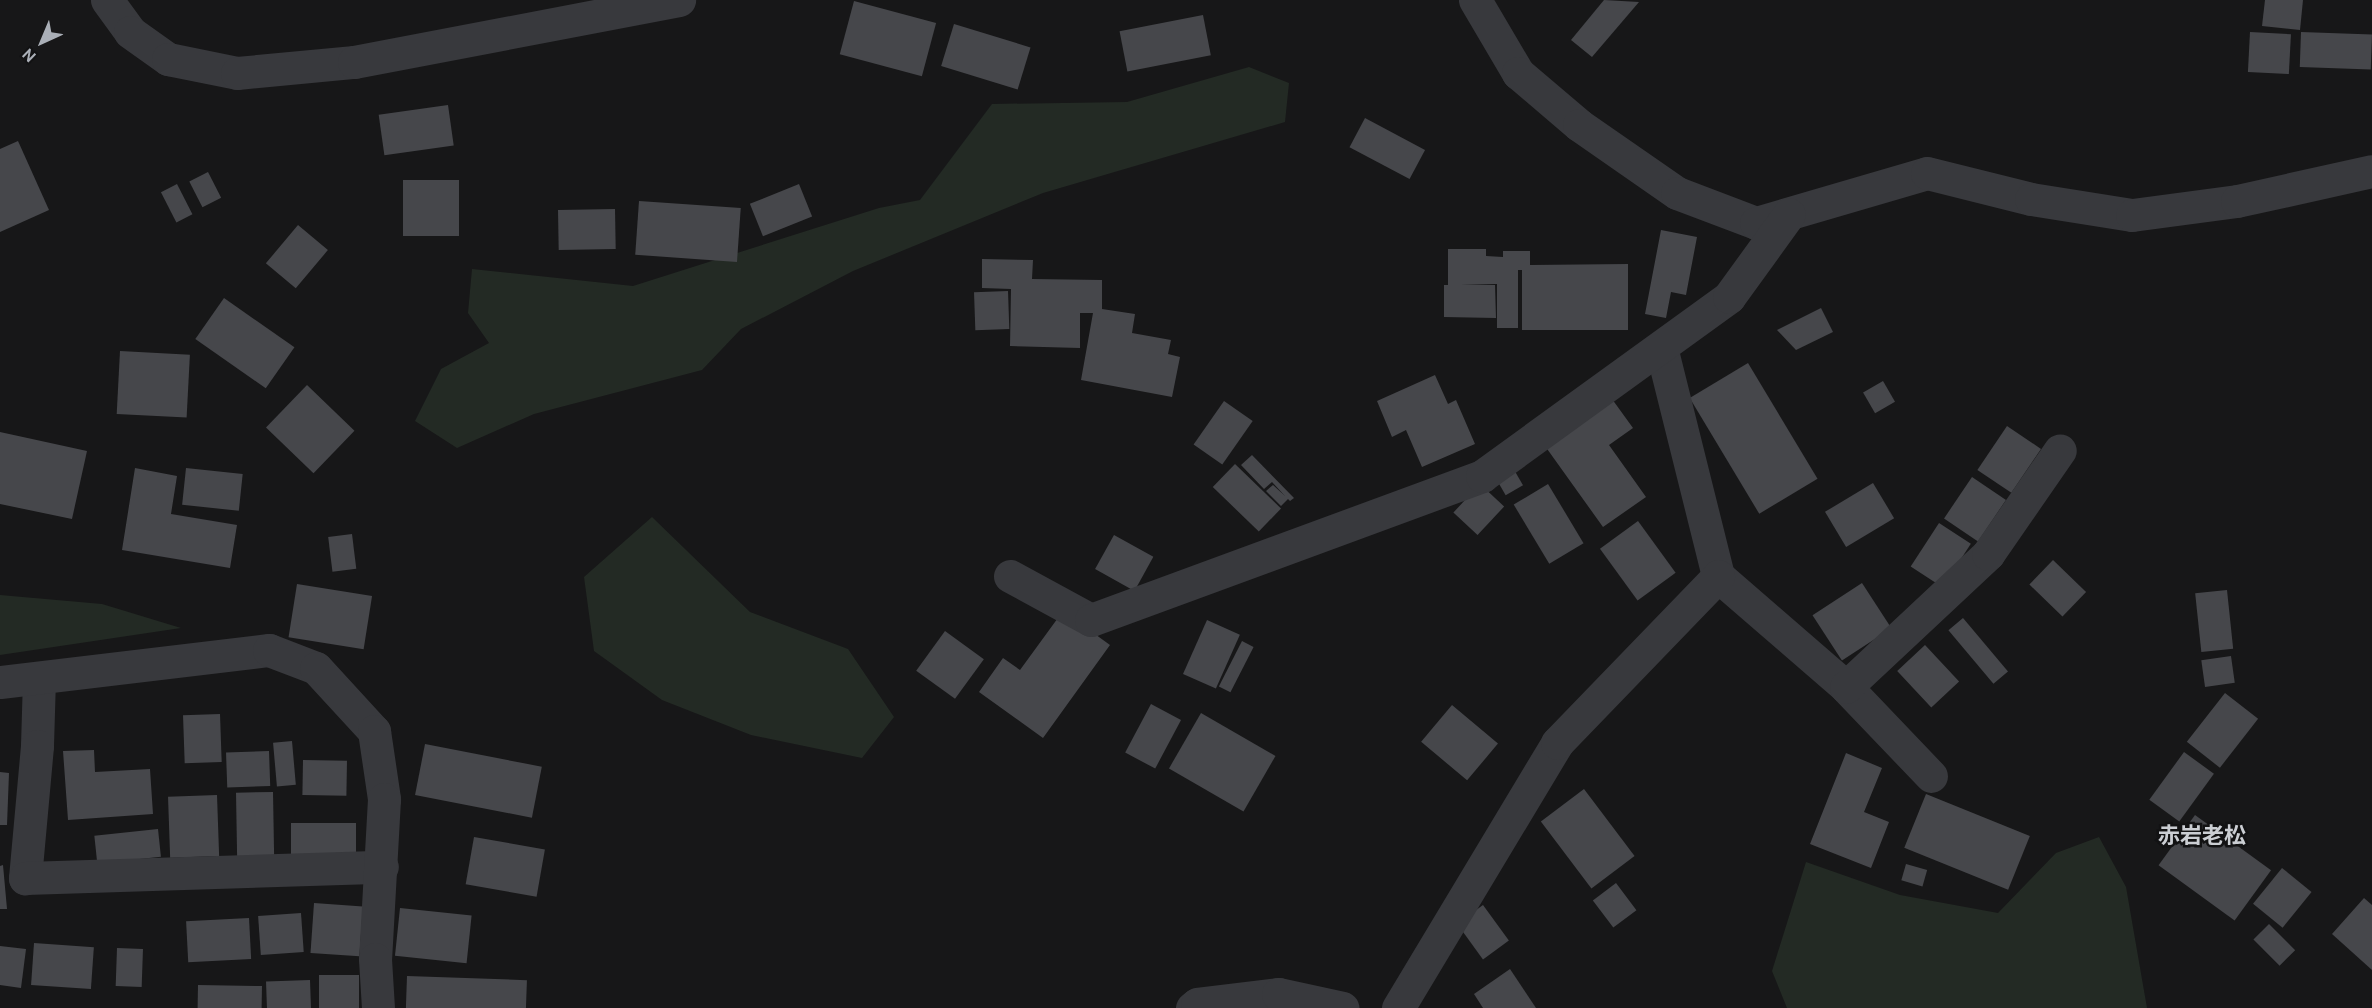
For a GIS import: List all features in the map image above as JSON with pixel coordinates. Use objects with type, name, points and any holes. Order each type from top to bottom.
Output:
[{"type":"street","points":[[107,0],[130,32],[168,59],[237,73],[354,62],[680,0]]},
{"type":"street","points":[[1475,0],[1518,73],[1579,125],[1677,193],[1756,223],[1927,173],[2031,200],[2132,215],[2237,201],[2372,171]]},
{"type":"street","points":[[1010,576],[1091,620],[1482,476],[1729,297],[1789,214]]},
{"type":"street","points":[[1661,347],[1718,576],[1846,687],[1931,776]]},
{"type":"street","points":[[1846,687],[1988,554],[2060,450]]},
{"type":"street","points":[[1398,1008],[1557,743],[1718,576]]},
{"type":"street","points":[[0,682],[269,650],[316,668],[374,731],[384,798],[382,867],[375,959],[378,1008]]},
{"type":"street","points":[[39,678],[37,746],[25,878],[382,867]]},
{"type":"street","points":[[1192,1008],[1197,1004],[1278,994],[1343,1008]]},
{"type":"shaded area","points":[[1249,67],[1289,83],[1285,122],[1043,193],[853,271],[741,329],[702,370],[534,414],[457,448],[415,421],[441,369],[489,343],[468,313],[472,269],[633,286],[879,208],[920,200],[992,104],[1127,102]]},
{"type":"shaded area","points":[[652,517],[750,612],[848,649],[894,717],[862,758],[751,735],[662,700],[594,651],[584,577]]},
{"type":"shaded area","points":[[0,595],[102,604],[181,628],[0,655]]},
{"type":"shaded area","points":[[2099,837],[2126,887],[2147,1008],[1787,1008],[1772,971],[1806,862],[1900,895],[1998,913],[2056,853]]},
{"type":"building","points":[[1604,0],[1639,2],[1592,57],[1571,40]]},
{"type":"building","points":[[2265,0],[2303,0],[2300,30],[2262,26]]},
{"type":"building","points":[[854,1],[936,23],[922,76],[840,54]]},
{"type":"building","points":[[1203,15],[1211,55],[1127,71],[1120,31]]},
{"type":"building","points":[[954,24],[1031,47],[1018,89],[941,66]]},
{"type":"building","points":[[2250,32],[2291,34],[2289,74],[2248,72]]},
{"type":"building","points":[[2301,32],[2372,34],[2371,69],[2300,67]]},
{"type":"building","points":[[448,105],[454,146],[384,155],[379,115]]},
{"type":"building","points":[[1365,118],[1425,150],[1410,179],[1350,147]]},
{"type":"building","points":[[18,141],[49,210],[0,232],[0,149]]},
{"type":"building","points":[[208,172],[221,198],[202,207],[189,182]]},
{"type":"building","points":[[403,180],[459,180],[459,236],[403,236]]},
{"type":"building","points":[[177,184],[192,214],[176,222],[161,192]]},
{"type":"building","points":[[799,184],[812,216],[763,236],[750,204]]},
{"type":"building","points":[[639,201],[741,208],[737,262],[635,255]]},
{"type":"building","points":[[615,209],[616,249],[559,250],[558,210]]},
{"type":"building","points":[[298,225],[328,250],[296,288],[266,263]]},
{"type":"building","points":[[1661,230],[1697,237],[1686,295],[1671,292],[1666,318],[1645,314]]},
{"type":"building","points":[[1448,249],[1486,249],[1486,256],[1503,257],[1503,251],[1530,251],[1530,265],[1628,264],[1628,330],[1522,330],[1522,270],[1518,270],[1518,328],[1497,328],[1497,284],[1461,284],[1495,285],[1496,318],[1444,317],[1444,285],[1448,285]]},
{"type":"building","points":[[982,259],[1033,260],[1032,279],[1102,280],[1102,309],[1135,314],[1132,333],[1171,340],[1168,354],[1180,357],[1172,397],[1081,380],[1093,313],[1080,313],[1080,348],[1010,346],[1011,289],[982,288]]},
{"type":"building","points":[[1008,291],[1009,329],[975,330],[974,292]]},
{"type":"building","points":[[224,298],[294,347],[266,388],[195,339]]},
{"type":"building","points":[[1821,308],[1833,332],[1796,350],[1777,330]]},
{"type":"building","points":[[120,351],[190,355],[187,418],[117,414]]},
{"type":"building","points":[[1748,363],[1818,479],[1759,514],[1690,398]]},
{"type":"building","points":[[1435,375],[1448,404],[1456,400],[1475,444],[1422,467],[1406,430],[1392,437],[1377,401]]},
{"type":"building","points":[[1883,381],[1895,402],[1875,413],[1863,392]]},
{"type":"building","points":[[307,385],[354,431],[313,473],[266,427]]},
{"type":"building","points":[[1612,399],[1633,428],[1609,445],[1646,497],[1603,527],[1545,446]]},
{"type":"building","points":[[1224,401],[1253,421],[1222,464],[1194,444]]},
{"type":"building","points":[[2007,426],[2041,449],[2011,493],[1977,470]]},
{"type":"building","points":[[0,432],[87,451],[72,519],[0,504]]},
{"type":"building","points":[[1252,455],[1294,498],[1290,501],[1288,499],[1281,506],[1266,491],[1273,485],[1285,496],[1272,482],[1264,489],[1241,465]]},
{"type":"building","points":[[1235,464],[1281,508],[1259,531],[1213,487]]},
{"type":"building","points":[[135,468],[177,476],[171,514],[237,525],[230,568],[122,550]]},
{"type":"building","points":[[186,468],[243,474],[239,511],[182,505]]},
{"type":"building","points":[[1513,468],[1523,485],[1506,495],[1496,478]]},
{"type":"building","points":[[1972,477],[2006,500],[1978,541],[1944,518]]},
{"type":"building","points":[[1873,483],[1894,518],[1846,547],[1825,512]]},
{"type":"building","points":[[1480,484],[1504,507],[1478,535],[1453,513]]},
{"type":"building","points":[[1548,484],[1584,543],[1549,564],[1514,505]]},
{"type":"building","points":[[1638,521],[1676,573],[1638,600],[1600,549]]},
{"type":"building","points":[[1939,523],[1971,544],[1943,587],[1911,567]]},
{"type":"building","points":[[352,534],[356,569],[332,572],[328,537]]},
{"type":"building","points":[[1114,535],[1153,557],[1134,591],[1095,569]]},
{"type":"building","points":[[2053,560],[2086,592],[2062,616],[2029,584]]},
{"type":"building","points":[[1862,583],[1891,628],[1842,660],[1813,615]]},
{"type":"building","points":[[297,584],[372,596],[364,649],[289,637]]},
{"type":"building","points":[[2227,590],[2233,649],[2201,652],[2195,593]]},
{"type":"building","points":[[1063,611],[1110,645],[1043,738],[979,692],[1003,658],[1020,670]]},
{"type":"building","points":[[1963,618],[2008,672],[1993,684],[1948,630]]},
{"type":"building","points":[[1207,620],[1240,635],[1216,689],[1183,674]]},
{"type":"building","points":[[945,631],[984,659],[955,699],[916,671]]},
{"type":"building","points":[[1242,641],[1254,647],[1230,692],[1219,686]]},
{"type":"building","points":[[1925,645],[1959,682],[1931,707],[1897,671]]},
{"type":"building","points":[[2231,656],[2235,683],[2205,687],[2201,660]]},
{"type":"building","points":[[2225,693],[2258,719],[2220,768],[2187,742]]},
{"type":"building","points":[[1151,704],[1181,720],[1155,769],[1125,753]]},
{"type":"building","points":[[1452,705],[1498,744],[1467,780],[1421,742]]},
{"type":"building","points":[[1201,713],[1275,756],[1243,811],[1169,768]]},
{"type":"building","points":[[220,714],[222,762],[185,763],[183,715]]},
{"type":"building","points":[[292,741],[296,785],[277,786],[273,743]]},
{"type":"building","points":[[425,744],[542,767],[532,818],[415,795]]},
{"type":"building","points":[[94,750],[95,772],[150,769],[153,814],[68,820],[63,751]]},
{"type":"building","points":[[269,751],[270,786],[227,787],[226,753]]},
{"type":"building","points":[[2184,752],[2214,774],[2179,821],[2149,800]]},
{"type":"building","points":[[1846,753],[1882,768],[1864,812],[1889,822],[1871,868],[1810,844]]},
{"type":"building","points":[[303,760],[347,761],[346,796],[302,795]]},
{"type":"building","points":[[0,772],[9,773],[7,825],[0,825]]},
{"type":"building","points":[[1584,789],[1635,856],[1591,889],[1541,821]]},
{"type":"building","points":[[273,792],[274,856],[237,857],[236,793]]},
{"type":"building","points":[[1926,794],[2030,836],[2008,890],[1904,848]]},
{"type":"building","points":[[217,795],[219,856],[170,858],[168,797]]},
{"type":"building","points":[[2195,815],[2271,870],[2235,920],[2159,865]]},
{"type":"building","points":[[291,823],[356,823],[356,859],[291,859]]},
{"type":"building","points":[[158,829],[161,857],[97,864],[94,836]]},
{"type":"building","points":[[474,837],[545,850],[537,897],[466,884]]},
{"type":"building","points":[[1906,864],[1927,870],[1922,886],[1901,880]]},
{"type":"building","points":[[3,865],[7,909],[0,909],[0,866]]},
{"type":"building","points":[[2282,868],[2312,892],[2283,928],[2253,904]]},
{"type":"building","points":[[1616,883],[1636,910],[1613,928],[1593,900]]},
{"type":"building","points":[[2364,898],[2372,905],[2372,970],[2332,934]]},
{"type":"building","points":[[314,903],[363,906],[359,956],[311,953]]},
{"type":"building","points":[[1483,905],[1509,941],[1483,959],[1457,924]]},
{"type":"building","points":[[400,908],[472,916],[467,963],[395,956]]},
{"type":"building","points":[[301,913],[304,952],[261,955],[258,916]]},
{"type":"building","points":[[249,918],[251,959],[188,962],[186,921]]},
{"type":"building","points":[[2269,924],[2295,950],[2280,966],[2253,940]]},
{"type":"building","points":[[34,943],[94,947],[91,989],[31,985]]},
{"type":"building","points":[[0,946],[26,949],[21,988],[0,985]]},
{"type":"building","points":[[117,948],[143,949],[142,987],[116,986]]},
{"type":"building","points":[[1510,969],[1536,1008],[1483,1008],[1474,994]]},
{"type":"building","points":[[319,975],[359,975],[359,1008],[319,1008]]},
{"type":"building","points":[[407,976],[527,980],[526,1008],[406,1008]]},
{"type":"building","points":[[310,980],[311,1008],[267,1008],[266,982]]},
{"type":"building","points":[[198,985],[262,986],[262,1008],[198,1008]]},
{"type":"district","name":"赤岩老松","points":[[2202,836]]}]
